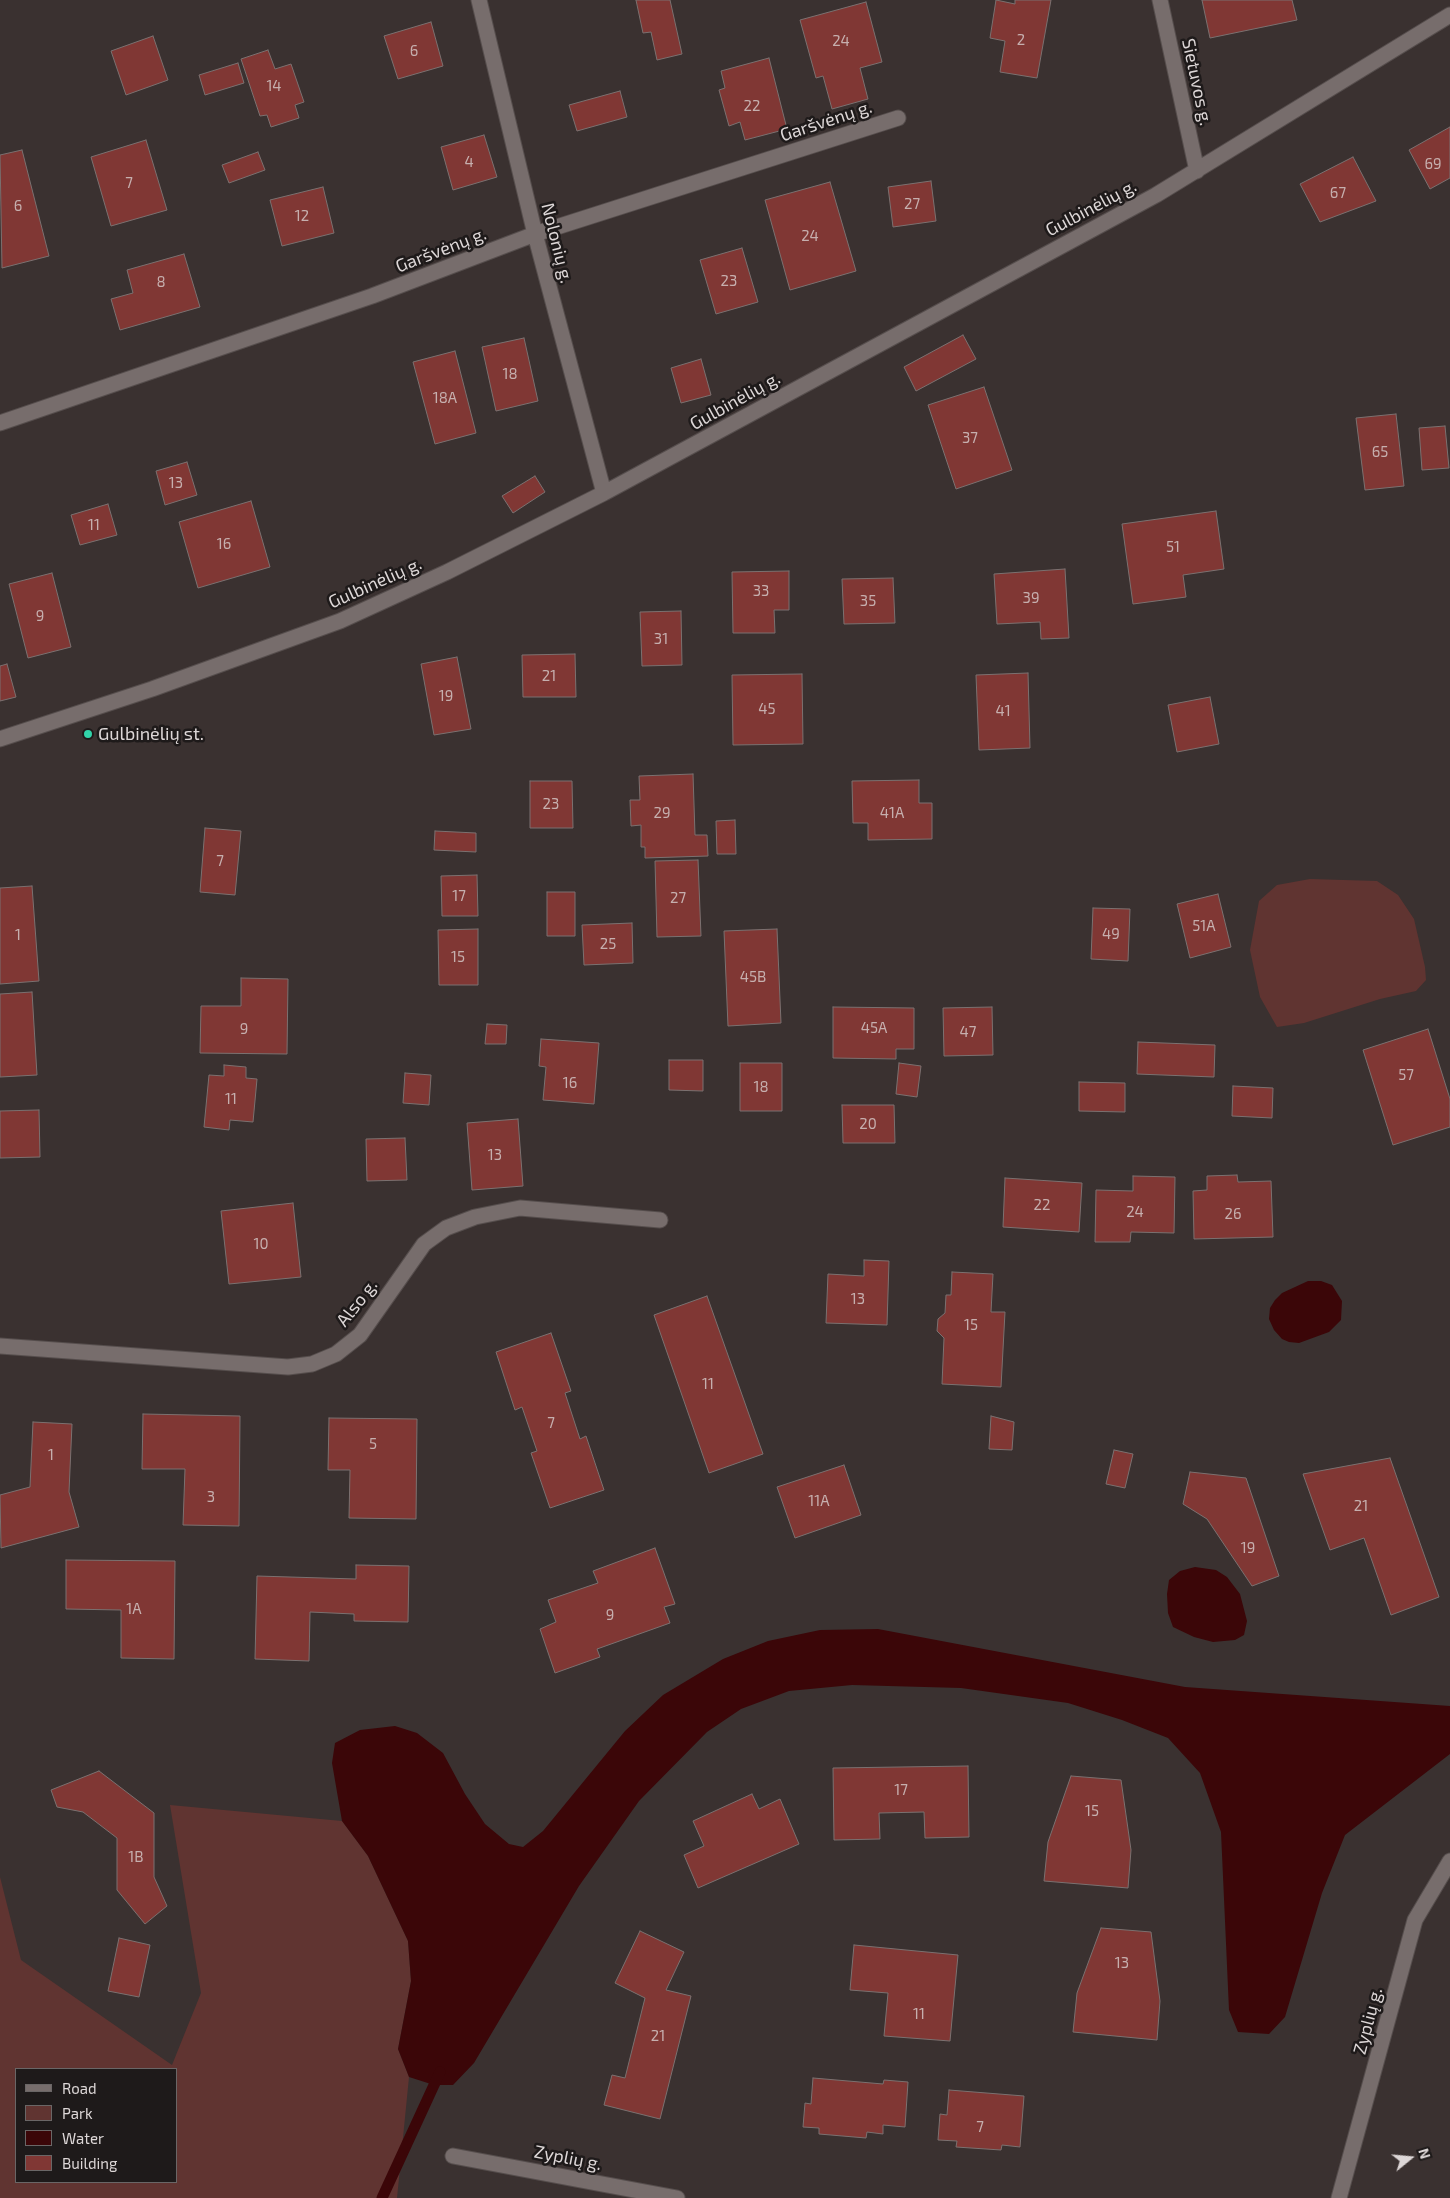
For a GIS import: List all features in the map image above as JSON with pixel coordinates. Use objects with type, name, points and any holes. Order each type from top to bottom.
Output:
[{"type":"street","name":"Nolonių g.","points":[[479,0],[535,234],[604,493]]},
{"type":"street","name":"Sietuvos g.","points":[[1160,0],[1197,171]]},
{"type":"street","name":"Gulbinėlių g.","points":[[0,739],[152,689],[340,621],[447,572],[604,493],[1197,171],[1450,15]]},
{"type":"street","name":"Garšvėnų g.","points":[[0,423],[372,296],[535,234],[898,118]]},
{"type":"street","name":"Also g.","points":[[0,1346],[288,1367],[312,1364],[336,1354],[360,1335],[424,1244],[446,1228],[474,1217],[520,1208],[660,1220]]},
{"type":"street","name":"Zyplių g.","points":[[1340,2198],[1416,1920],[1450,1861]]},
{"type":"street","name":"Zyplių g.","points":[[453,2156],[676,2198]]},
{"type":"green space","points":[[1310,879],[1377,881],[1398,895],[1414,919],[1425,967],[1426,980],[1416,991],[1380,999],[1304,1023],[1277,1027],[1260,997],[1250,950],[1259,901],[1277,885]]},
{"type":"green space","points":[[170,1805],[342,1821],[368,1856],[408,1941],[411,1981],[398,2049],[409,2077],[397,2198],[0,2198],[0,1877],[21,1960],[172,2065],[201,1993]]},
{"type":"water","points":[[1308,1281],[1321,1281],[1332,1285],[1342,1301],[1341,1320],[1329,1332],[1299,1343],[1289,1342],[1282,1339],[1274,1330],[1269,1319],[1270,1308],[1282,1293]]},
{"type":"water","points":[[1195,1567],[1216,1570],[1227,1577],[1240,1594],[1247,1621],[1244,1635],[1235,1640],[1213,1642],[1194,1637],[1173,1627],[1168,1613],[1167,1594],[1169,1580],[1180,1571]]},
{"type":"water","points":[[878,1629],[1185,1687],[1450,1706],[1450,1754],[1345,1835],[1322,1893],[1285,2017],[1269,2034],[1238,2032],[1229,2010],[1221,1832],[1200,1773],[1168,1738],[1122,1720],[1068,1703],[961,1688],[852,1685],[789,1691],[741,1709],[707,1732],[639,1801],[579,1886],[474,2063],[453,2085],[434,2085],[409,2077],[398,2049],[411,1981],[408,1941],[368,1856],[342,1821],[332,1763],[335,1743],[360,1730],[395,1726],[417,1733],[443,1753],[465,1794],[485,1824],[509,1844],[523,1847],[543,1831],[625,1731],[663,1695],[723,1659],[768,1641],[820,1630]]},
{"type":"building","points":[[636,0],[670,0],[682,54],[657,60],[651,32],[643,33]]},
{"type":"building","points":[[996,0],[1015,4],[1015,0],[1051,0],[1037,78],[1000,72],[1005,41],[990,38]]},
{"type":"building","points":[[1202,0],[1292,0],[1297,20],[1210,38]]},
{"type":"building","points":[[866,2],[882,62],[860,68],[868,99],[832,109],[823,76],[816,78],[800,20]]},
{"type":"building","points":[[431,22],[443,66],[398,79],[384,36]]},
{"type":"building","points":[[153,36],[168,80],[126,95],[111,51]]},
{"type":"building","points":[[268,50],[275,69],[291,64],[304,102],[295,105],[299,118],[271,127],[267,115],[260,116],[241,59]]},
{"type":"building","points":[[769,58],[787,129],[745,140],[740,122],[729,126],[719,90],[725,88],[721,71]]},
{"type":"building","points":[[238,63],[244,83],[205,95],[199,75]]},
{"type":"building","points":[[620,91],[627,117],[577,131],[569,105]]},
{"type":"building","points":[[1450,127],[1450,178],[1430,189],[1409,150]]},
{"type":"building","points":[[484,135],[497,177],[453,190],[441,147]]},
{"type":"building","points":[[146,140],[167,210],[111,226],[91,157]]},
{"type":"building","points":[[22,150],[49,256],[2,268],[0,155]]},
{"type":"building","points":[[258,152],[265,170],[229,183],[222,165]]},
{"type":"building","points":[[1353,157],[1376,201],[1320,222],[1300,184]]},
{"type":"building","points":[[931,181],[936,221],[893,227],[888,187]]},
{"type":"building","points":[[830,182],[856,271],[790,290],[765,200]]},
{"type":"building","points":[[323,187],[334,233],[282,246],[270,200]]},
{"type":"building","points":[[742,248],[758,302],[716,314],[700,260]]},
{"type":"building","points":[[184,254],[200,307],[120,330],[111,299],[133,293],[127,270]]},
{"type":"building","points":[[963,335],[976,359],[916,391],[904,367]]},
{"type":"building","points":[[524,338],[538,401],[496,411],[482,347]]},
{"type":"building","points":[[455,351],[476,433],[435,444],[413,362]]},
{"type":"building","points":[[701,359],[711,395],[681,403],[671,368]]},
{"type":"building","points":[[984,387],[1012,470],[956,489],[928,405]]},
{"type":"building","points":[[1396,414],[1404,486],[1365,490],[1356,418]]},
{"type":"building","points":[[1445,426],[1449,468],[1422,470],[1419,428]]},
{"type":"building","points":[[187,462],[197,495],[165,505],[156,471]]},
{"type":"building","points":[[535,476],[545,492],[513,513],[502,496]]},
{"type":"building","points":[[251,501],[270,567],[198,588],[179,522]]},
{"type":"building","points":[[108,504],[117,535],[80,545],[71,515]]},
{"type":"building","points":[[1216,511],[1224,569],[1183,575],[1186,597],[1133,604],[1122,524]]},
{"type":"building","points":[[1065,569],[1069,638],[1041,639],[1040,622],[997,624],[994,574]]},
{"type":"building","points":[[789,571],[789,610],[774,610],[775,633],[733,633],[732,572]]},
{"type":"building","points":[[52,573],[71,647],[28,658],[9,584]]},
{"type":"building","points":[[893,578],[895,623],[844,624],[842,579]]},
{"type":"building","points":[[681,611],[682,665],[642,666],[640,612]]},
{"type":"building","points":[[575,654],[576,697],[523,697],[522,655]]},
{"type":"building","points":[[457,657],[471,729],[434,735],[421,664]]},
{"type":"building","points":[[7,664],[16,697],[0,701],[0,666]]},
{"type":"building","points":[[1028,673],[1030,748],[979,750],[976,675]]},
{"type":"building","points":[[802,674],[803,744],[733,745],[732,675]]},
{"type":"building","points":[[1210,697],[1219,744],[1177,752],[1168,705]]},
{"type":"building","points":[[693,774],[695,835],[707,835],[708,856],[645,858],[645,847],[641,847],[641,825],[631,826],[630,800],[640,800],[639,776]]},
{"type":"building","points":[[919,780],[919,803],[932,803],[932,839],[868,840],[868,823],[853,823],[852,781]]},
{"type":"building","points":[[530,781],[572,781],[573,828],[530,828]]},
{"type":"building","points":[[735,820],[736,854],[717,854],[716,821]]},
{"type":"building","points":[[205,828],[241,831],[235,895],[200,892]]},
{"type":"building","points":[[435,831],[476,833],[476,852],[434,850]]},
{"type":"building","points":[[698,860],[701,936],[657,937],[655,861]]},
{"type":"building","points":[[477,875],[478,916],[442,916],[441,876]]},
{"type":"building","points":[[32,886],[39,981],[0,984],[0,888]]},
{"type":"building","points":[[547,892],[575,892],[575,936],[547,936]]},
{"type":"building","points":[[1218,894],[1231,947],[1190,958],[1177,904]]},
{"type":"building","points":[[1093,908],[1130,909],[1128,961],[1091,959]]},
{"type":"building","points":[[632,923],[633,963],[584,965],[582,925]]},
{"type":"building","points":[[478,929],[478,985],[439,985],[438,930]]},
{"type":"building","points":[[777,929],[781,1023],[728,1026],[724,931]]},
{"type":"building","points":[[241,978],[288,979],[287,1054],[200,1053],[201,1006],[241,1006]]},
{"type":"building","points":[[32,992],[37,1075],[0,1077],[0,994]]},
{"type":"building","points":[[833,1007],[914,1008],[914,1049],[896,1049],[896,1059],[833,1058]]},
{"type":"building","points":[[992,1007],[993,1055],[944,1056],[943,1008]]},
{"type":"building","points":[[487,1024],[507,1025],[506,1044],[485,1044]]},
{"type":"building","points":[[1428,1029],[1450,1099],[1450,1127],[1393,1145],[1363,1050]]},
{"type":"building","points":[[541,1039],[599,1043],[594,1104],[543,1100],[546,1067],[539,1066]]},
{"type":"building","points":[[1138,1042],[1215,1045],[1214,1077],[1137,1074]]},
{"type":"building","points":[[669,1060],[703,1060],[703,1091],[669,1090]]},
{"type":"building","points":[[740,1063],[782,1063],[782,1111],[740,1111]]},
{"type":"building","points":[[899,1063],[921,1066],[917,1097],[896,1094]]},
{"type":"building","points":[[224,1065],[246,1067],[246,1078],[257,1079],[253,1122],[230,1120],[229,1130],[204,1127],[209,1075],[224,1076]]},
{"type":"building","points":[[405,1073],[431,1075],[429,1105],[403,1103]]},
{"type":"building","points":[[1079,1082],[1125,1083],[1125,1112],[1079,1111]]},
{"type":"building","points":[[1233,1086],[1273,1088],[1272,1118],[1232,1116]]},
{"type":"building","points":[[842,1105],[894,1105],[895,1143],[843,1143]]},
{"type":"building","points":[[39,1110],[40,1157],[0,1158],[0,1111]]},
{"type":"building","points":[[518,1119],[523,1186],[472,1190],[467,1123]]},
{"type":"building","points":[[405,1138],[407,1180],[367,1181],[366,1139]]},
{"type":"building","points":[[1237,1175],[1238,1182],[1271,1181],[1273,1237],[1194,1239],[1193,1191],[1207,1190],[1207,1176]]},
{"type":"building","points":[[1133,1176],[1175,1177],[1174,1233],[1131,1232],[1130,1242],[1095,1242],[1096,1190],[1133,1191]]},
{"type":"building","points":[[1005,1178],[1082,1183],[1079,1232],[1003,1227]]},
{"type":"building","points":[[293,1203],[301,1277],[229,1284],[221,1211]]},
{"type":"building","points":[[864,1260],[889,1261],[887,1325],[826,1323],[828,1274],[864,1276]]},
{"type":"building","points":[[952,1272],[993,1274],[991,1312],[1005,1312],[1001,1387],[942,1384],[944,1338],[937,1331],[938,1319],[945,1313],[946,1295],[951,1295]]},
{"type":"building","points":[[707,1296],[763,1454],[709,1473],[654,1315]]},
{"type":"building","points":[[551,1333],[571,1391],[565,1393],[580,1439],[586,1436],[604,1490],[550,1508],[531,1453],[537,1451],[522,1407],[515,1410],[496,1352]]},
{"type":"building","points":[[143,1414],[240,1416],[239,1526],[183,1525],[185,1469],[142,1469]]},
{"type":"building","points":[[991,1416],[1014,1422],[1012,1450],[989,1449]]},
{"type":"building","points":[[329,1418],[417,1419],[416,1519],[349,1518],[350,1470],[328,1470]]},
{"type":"building","points":[[33,1422],[72,1424],[69,1492],[79,1527],[1,1548],[0,1495],[30,1487]]},
{"type":"building","points":[[1114,1450],[1133,1454],[1125,1488],[1106,1484]]},
{"type":"building","points":[[1390,1458],[1439,1597],[1391,1615],[1364,1538],[1330,1550],[1303,1474]]},
{"type":"building","points":[[844,1465],[861,1515],[795,1538],[777,1487]]},
{"type":"building","points":[[1190,1472],[1246,1478],[1279,1576],[1252,1586],[1207,1519],[1183,1504]]},
{"type":"building","points":[[655,1548],[675,1604],[664,1607],[670,1623],[597,1649],[600,1657],[555,1673],[540,1629],[556,1622],[548,1600],[598,1583],[593,1571]]},
{"type":"building","points":[[66,1560],[175,1561],[174,1659],[121,1658],[121,1610],[66,1609]]},
{"type":"building","points":[[356,1565],[409,1566],[408,1622],[354,1621],[354,1614],[310,1612],[309,1661],[255,1659],[257,1576],[356,1579]]},
{"type":"building","points":[[968,1766],[969,1837],[925,1838],[924,1812],[879,1813],[880,1839],[834,1840],[833,1768]]},
{"type":"building","points":[[99,1771],[154,1813],[154,1877],[167,1906],[145,1924],[117,1890],[117,1838],[83,1812],[57,1807],[51,1790]]},
{"type":"building","points":[[1071,1776],[1121,1780],[1131,1850],[1128,1888],[1044,1881],[1048,1842]]},
{"type":"building","points":[[752,1794],[759,1809],[780,1799],[799,1844],[698,1888],[684,1855],[704,1846],[693,1821]]},
{"type":"building","points":[[1101,1928],[1151,1932],[1160,2001],[1157,2040],[1073,2032],[1077,1993]]},
{"type":"building","points":[[640,1931],[684,1952],[666,1990],[691,1996],[660,2119],[604,2105],[612,2075],[625,2078],[645,1998],[615,1983]]},
{"type":"building","points":[[119,1938],[150,1945],[139,1997],[108,1991]]},
{"type":"building","points":[[854,1945],[958,1955],[950,2041],[884,2036],[888,1993],[850,1990]]},
{"type":"building","points":[[813,2078],[883,2084],[884,2080],[908,2082],[905,2127],[883,2125],[883,2134],[867,2132],[866,2138],[819,2134],[819,2128],[803,2127],[805,2103],[811,2104]]},
{"type":"building","points":[[949,2090],[1024,2096],[1020,2147],[1002,2145],[1001,2150],[956,2147],[957,2141],[938,2140],[940,2114],[947,2115]]},
{"type":"waterway","points":[[382,2198],[440,2072]]},
{"type":"place","name":"Gulbinėlių st.","points":[[88,734]]}]
